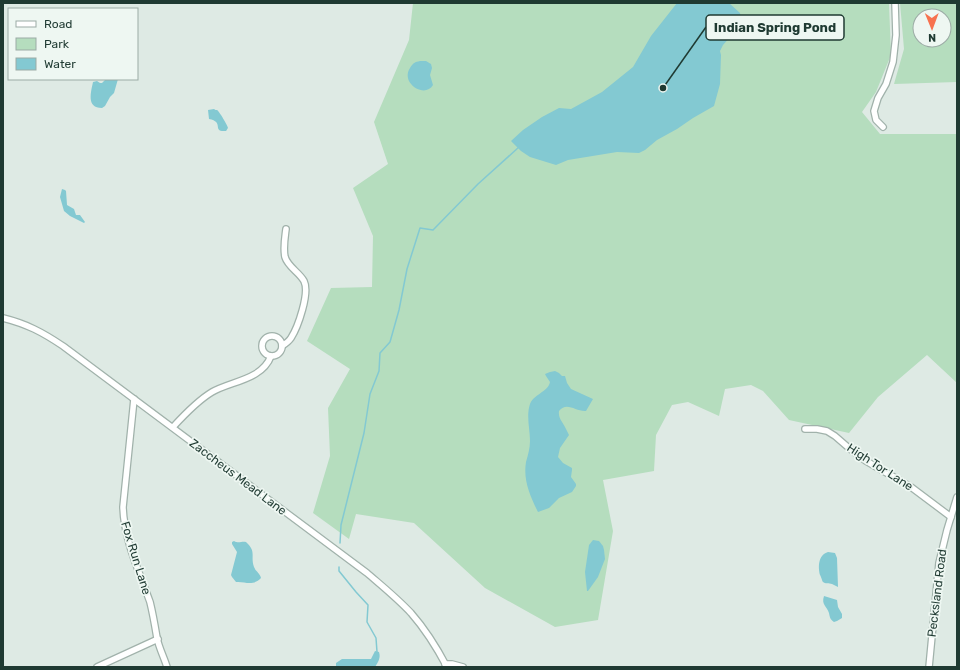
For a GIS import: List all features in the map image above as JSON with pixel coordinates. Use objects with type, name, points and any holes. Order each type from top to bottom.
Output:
[{"type":"street","points":[[883,127],[876,120],[874,111],[878,98],[886,84],[893,62],[896,34],[895,3]]},
{"type":"street","points":[[282,346],[291,338],[298,323],[303,307],[306,288],[304,281],[287,263],[285,256],[286,229]]},
{"type":"street","name":"Zaccheus Mead Lane","points":[[3,318],[17,321],[32,327],[63,346],[367,573],[411,614],[431,639],[446,666]]},
{"type":"street","points":[[271,336],[276,337],[281,341],[282,349],[277,355],[271,356],[265,354],[262,344],[264,340],[271,336]]},
{"type":"street","points":[[173,428],[184,414],[212,392],[256,373],[267,365],[271,356]]},
{"type":"street","name":"Fox Run Lane","points":[[134,399],[123,507],[124,519],[126,534],[151,606],[158,639],[167,667]]},
{"type":"street","name":"High Tor Lane","points":[[805,429],[827,431],[866,461],[912,487],[951,517]]},
{"type":"street","name":"Pecksland Road","points":[[929,667],[939,563],[957,497]]},
{"type":"street","points":[[98,667],[158,639]]},
{"type":"street","points":[[446,666],[452,664],[463,667]]},
{"type":"green space","points":[[413,3],[889,3],[891,55],[876,92],[862,112],[880,134],[957,134],[957,383],[927,355],[878,397],[849,433],[789,420],[763,391],[751,385],[725,389],[719,416],[688,402],[672,405],[656,435],[654,471],[603,480],[613,531],[598,620],[555,627],[485,588],[414,523],[356,514],[349,539],[313,513],[330,456],[328,408],[350,369],[307,341],[331,288],[372,287],[373,236],[353,188],[388,164],[374,122],[409,40]]},
{"type":"green space","points":[[900,3],[957,3],[957,82],[894,84],[904,49]]},
{"type":"water","points":[[677,3],[729,3],[740,13],[742,24],[723,45],[720,51],[720,84],[714,106],[657,140],[639,153],[617,152],[568,160],[556,165],[530,157],[521,151],[511,141],[523,130],[542,117],[559,108],[571,109],[602,92],[633,67],[651,36]]},
{"type":"water","points":[[420,61],[426,61],[431,64],[432,68],[430,75],[433,85],[429,89],[425,90],[420,90],[415,87],[408,79],[411,66]]},
{"type":"water","points":[[105,80],[118,80],[114,93],[102,108],[97,107],[92,102],[91,90],[93,82],[97,81],[102,83]]},
{"type":"water","points":[[214,109],[218,111],[225,122],[228,128],[226,131],[219,130],[216,122],[209,119],[208,110]]},
{"type":"water","points":[[62,189],[66,191],[67,205],[74,209],[76,215],[80,215],[85,222],[84,223],[70,216],[64,211],[60,197]]},
{"type":"water","points":[[555,371],[562,376],[565,376],[571,389],[593,399],[586,411],[565,407],[559,411],[560,418],[569,435],[560,448],[558,457],[563,463],[572,468],[571,477],[576,486],[572,492],[559,498],[549,508],[538,512],[530,494],[525,475],[530,444],[528,418],[529,409],[532,401],[549,385],[550,382],[545,374]]},
{"type":"water","points":[[593,540],[599,541],[603,546],[605,559],[598,577],[587,591],[585,572],[589,545]]},
{"type":"water","points":[[234,541],[246,542],[249,545],[252,551],[254,567],[261,578],[258,581],[252,583],[236,582],[232,577],[231,575],[237,552],[232,544]]},
{"type":"water","points":[[828,552],[835,553],[837,558],[838,587],[832,584],[824,583],[820,575],[819,565],[821,558]]},
{"type":"water","points":[[824,596],[837,600],[842,618],[834,622],[831,619],[824,603]]},
{"type":"water","points":[[375,651],[379,652],[380,656],[375,667],[336,667],[336,663],[342,659],[371,659]]},
{"type":"waterway","points":[[340,543],[341,525],[364,433],[370,394],[379,371],[380,353],[390,342],[399,310],[407,269],[420,228],[433,230],[478,184],[519,147]]},
{"type":"waterway","points":[[339,567],[339,571],[368,605],[367,622],[376,638],[377,652]]},
{"type":"place","name":"Indian Spring Pond","points":[[663,88]]}]
